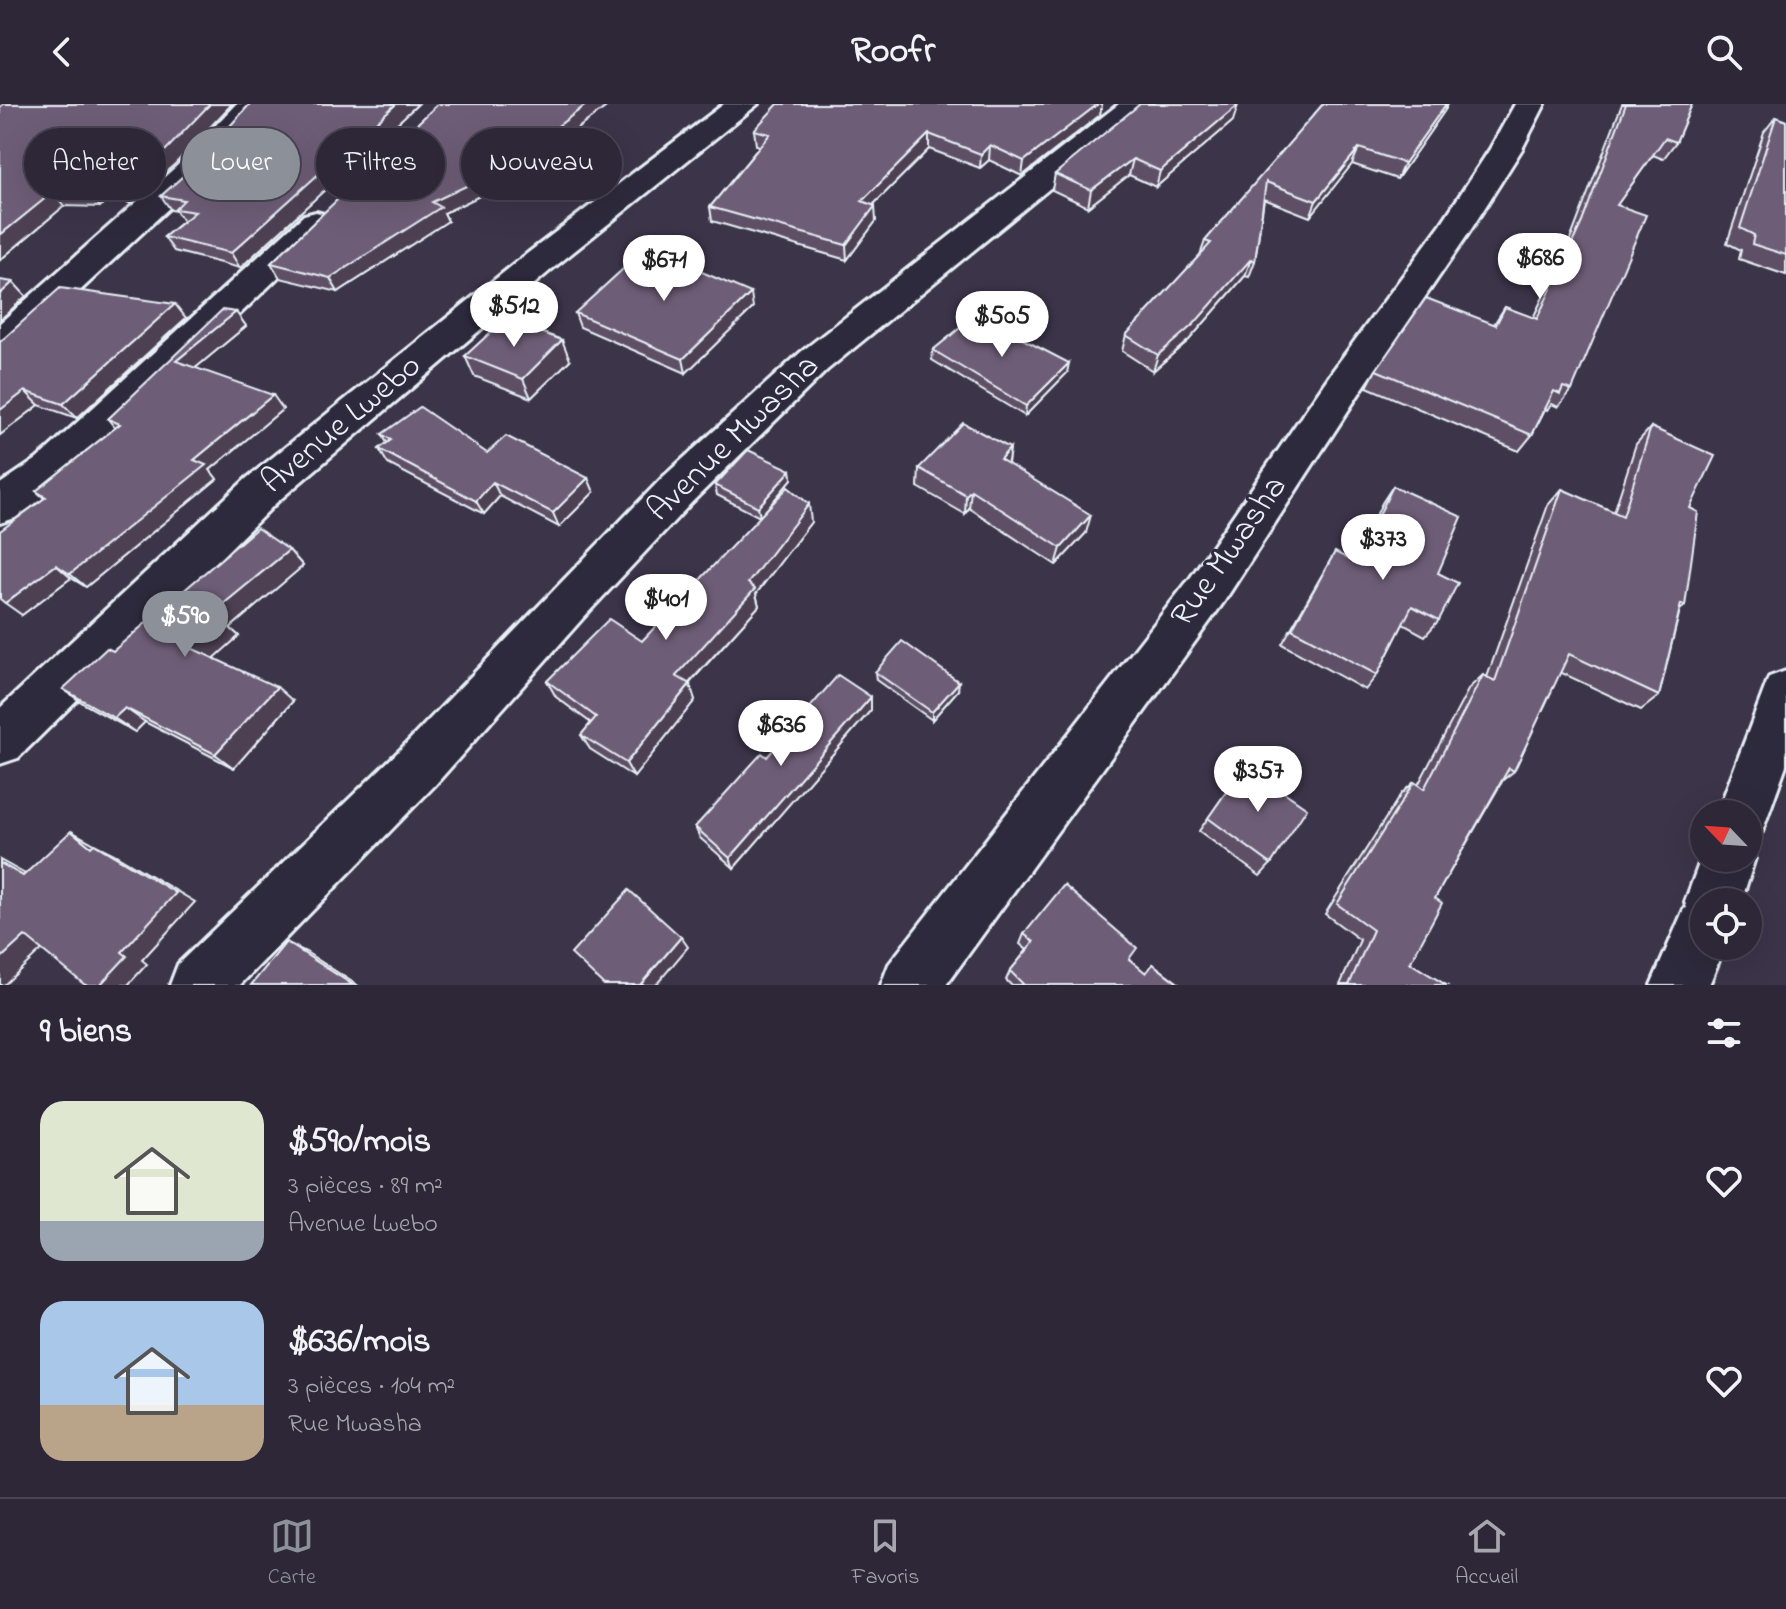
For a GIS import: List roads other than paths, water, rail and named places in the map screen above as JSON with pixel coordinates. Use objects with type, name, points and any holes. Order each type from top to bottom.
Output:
[{"type":"street","points":[[0,344],[188,173],[252,104]]},
{"type":"street","name":"Avenue Lwebo","points":[[0,741],[262,490],[540,261],[743,104]]},
{"type":"street","name":"Avenue Mwasha","points":[[199,985],[417,768],[566,605],[677,490],[814,361],[1138,104]]},
{"type":"street","name":"Rue Mwasha","points":[[910,985],[1207,590],[1348,379],[1453,231],[1506,149],[1530,104]]},
{"type":"street","points":[[0,506],[52,470],[336,203]]},
{"type":"street","points":[[1748,800],[1786,693]]},
{"type":"street","points":[[1680,985],[1691,960]]}]
